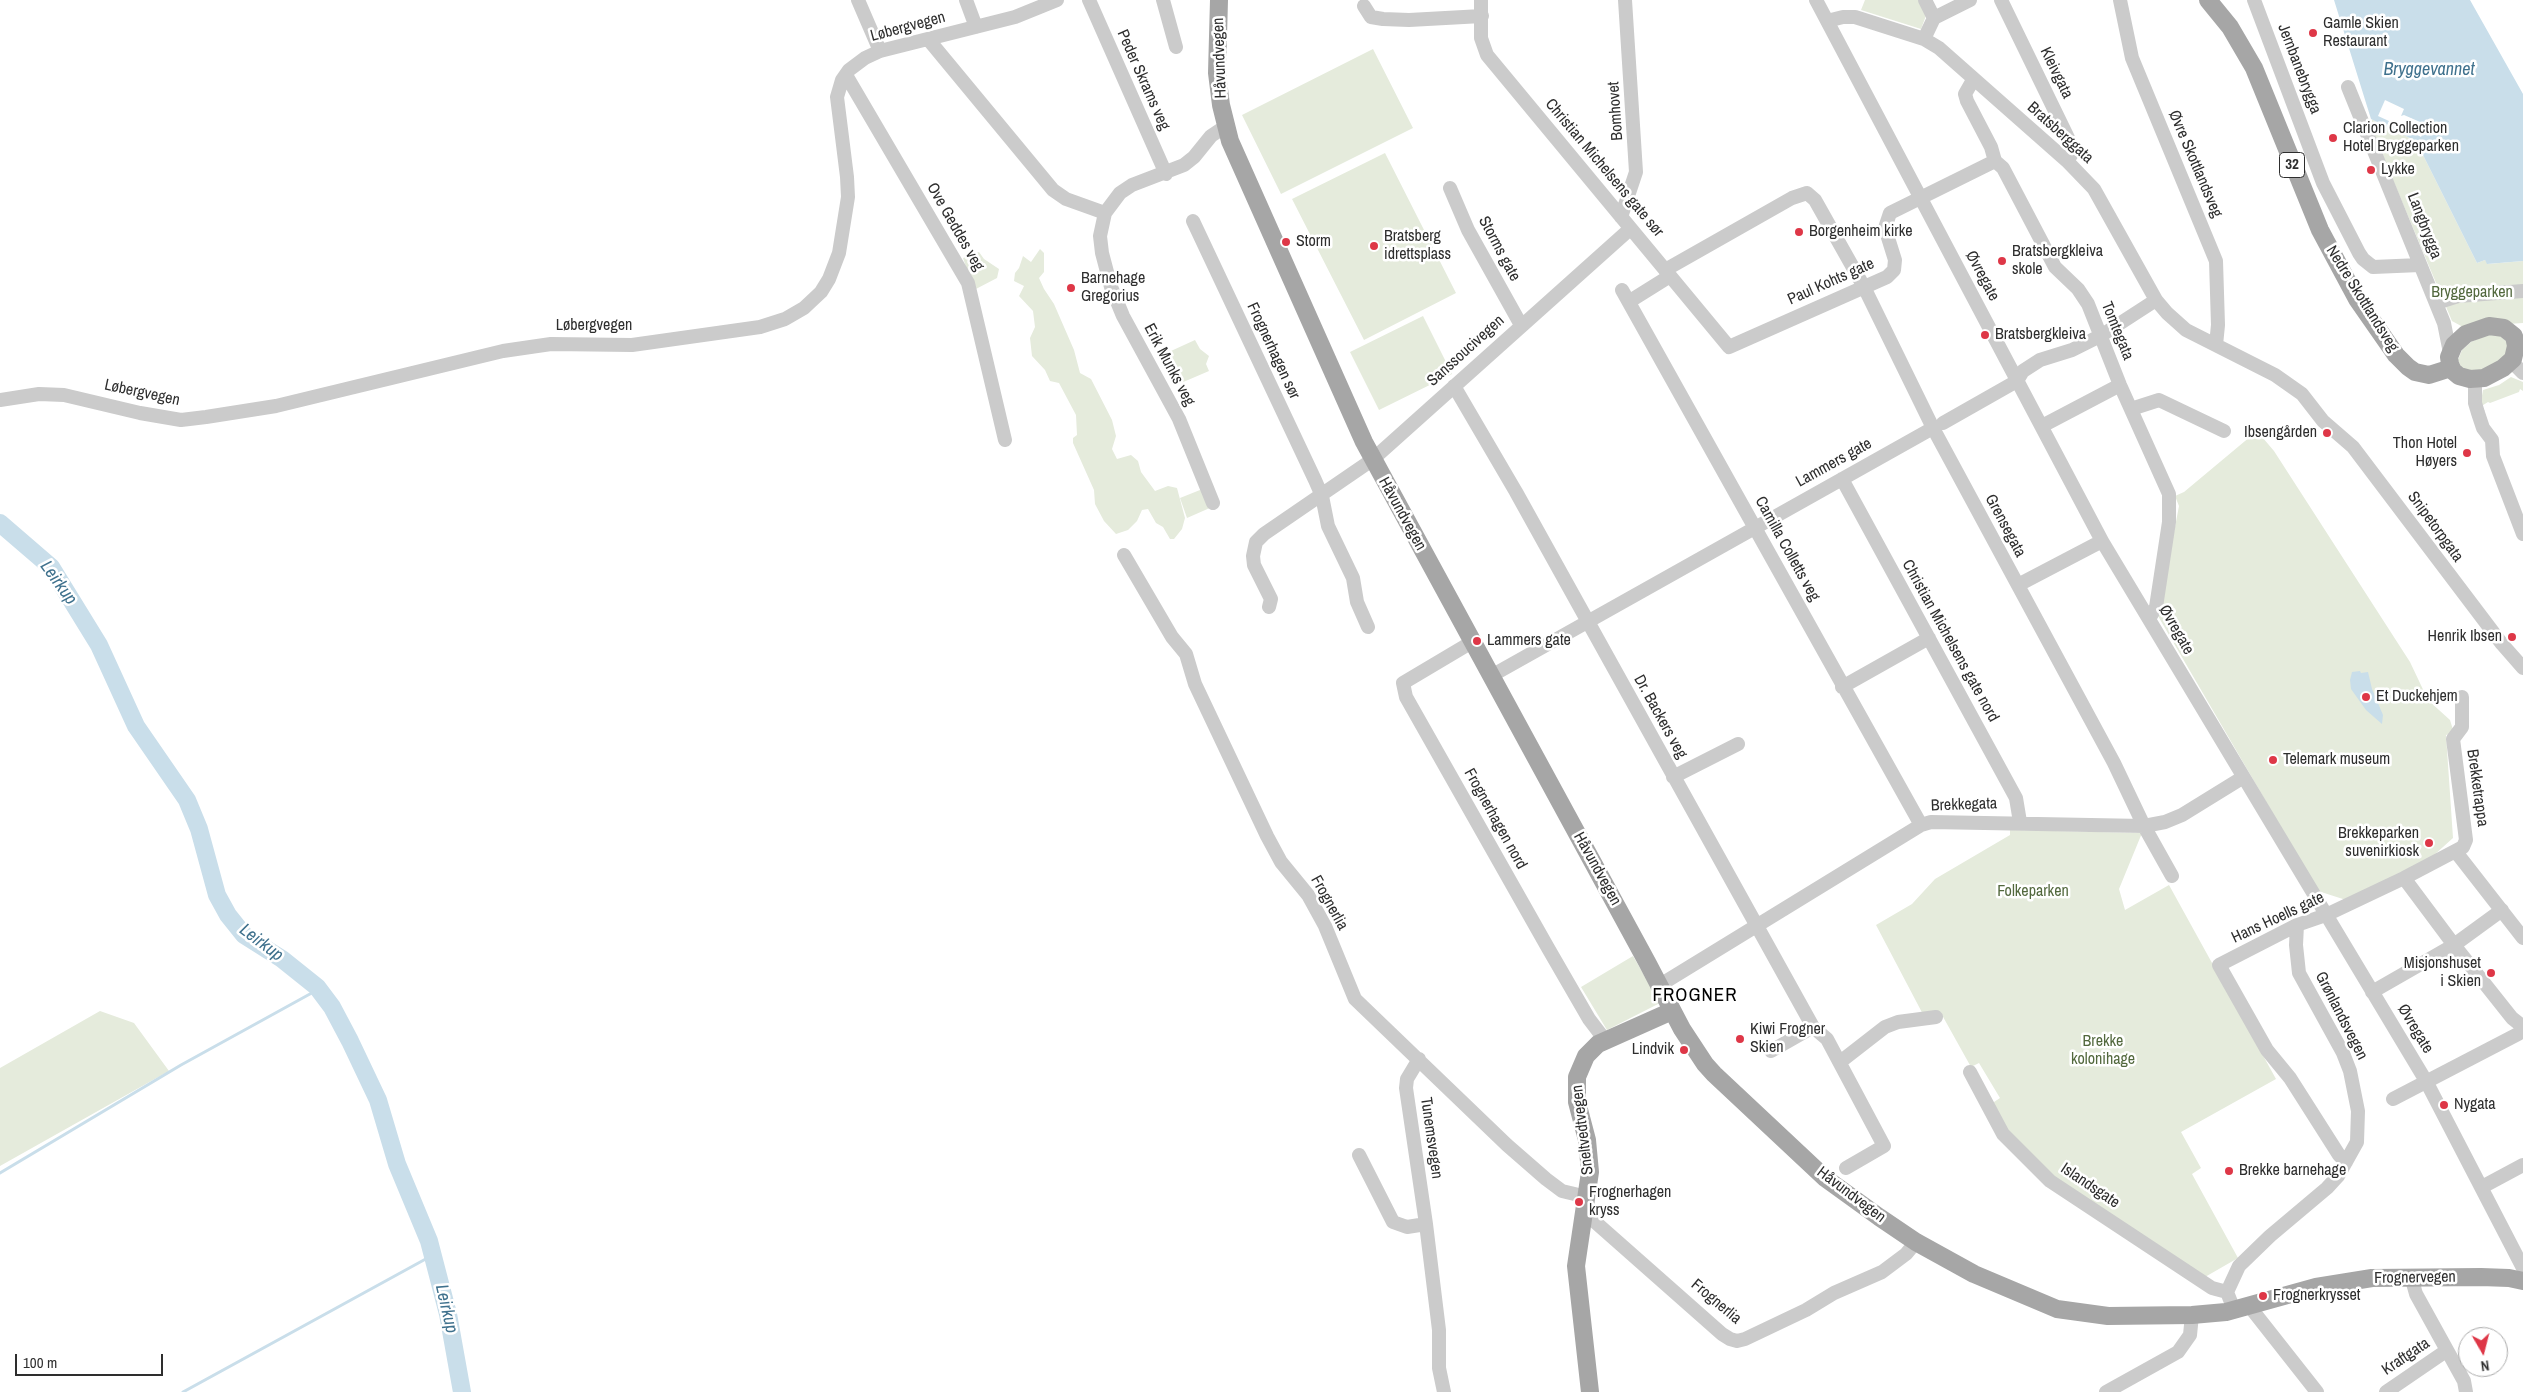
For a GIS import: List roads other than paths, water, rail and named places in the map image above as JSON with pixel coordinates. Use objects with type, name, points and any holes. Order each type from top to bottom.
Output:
[{"type":"main road","name":"Håvundvegen","points":[[1219,0],[1217,73],[1226,126],[1239,163],[1372,460],[1660,985],[1672,1011],[1705,1064],[1750,1109],[1825,1178],[1916,1242],[1994,1284],[2057,1309],[2108,1316],[2192,1315],[2242,1309]]},
{"type":"main road","name":"Nedre Skottlandsveg","points":[[2208,0],[2230,27],[2254,68],[2320,230],[2357,299],[2396,355],[2415,372],[2429,374],[2451,361]]},
{"type":"main road","points":[[2489,326],[2515,328],[2518,356],[2493,374],[2475,379],[2459,376],[2451,361],[2456,343],[2466,334],[2489,326]]},
{"type":"main road","name":"Sneltvedtvegen","points":[[1590,1392],[1576,1266],[1586,1205],[1590,1160],[1577,1102],[1577,1077],[1586,1056],[1605,1040],[1672,1011]]},
{"type":"main road","name":"Frognervegen","points":[[2242,1309],[2294,1293],[2338,1283],[2411,1276],[2509,1278],[2523,1281]]},
{"type":"street","points":[[858,0],[880,52]]},
{"type":"street","points":[[966,0],[976,27]]},
{"type":"street","name":"Løbergvegen","points":[[0,400],[39,394],[64,395],[140,413],[181,420],[276,406],[503,351],[551,344],[632,345],[760,327],[785,319],[804,308],[820,292],[829,278],[839,253],[848,197],[847,170],[837,97],[838,90],[846,75],[865,58],[880,52],[1034,10],[1057,0]]},
{"type":"street","name":"Peder Skrams veg","points":[[1089,0],[1166,174]]},
{"type":"street","points":[[1163,0],[1176,47]]},
{"type":"street","name":"Christian Michelsens gate sør","points":[[1481,0],[1481,38],[1487,55],[1728,347]]},
{"type":"street","name":"Bomhovet","points":[[1621,216],[1636,172],[1625,0]]},
{"type":"street","name":"Øvregate","points":[[1816,0],[2102,540],[2242,778],[2426,1081],[2523,1268]]},
{"type":"street","points":[[1925,0],[1934,18]]},
{"type":"street","points":[[1924,39],[1934,18],[1970,0]]},
{"type":"street","name":"Kleivgata","points":[[2001,0],[2072,146],[2073,152],[2067,161]]},
{"type":"street","name":"Øvre Skottlandsveg","points":[[2120,0],[2132,58],[2216,262],[2218,325],[2216,345]]},
{"type":"street","name":"Jernbanebrygga","points":[[2254,0],[2323,183],[2358,253],[2363,260],[2374,267],[2420,265]]},
{"type":"street","points":[[1364,6],[1372,17],[1383,19],[1409,20],[1482,16]]},
{"type":"street","name":"Bratsberggata","points":[[1827,21],[1843,16],[1855,17],[1924,39],[1939,48],[2067,161],[2094,189],[2156,300],[2186,330],[2216,345]]},
{"type":"street","points":[[928,39],[1054,190],[1066,199],[1105,212]]},
{"type":"street","name":"Ove Geddes veg","points":[[846,75],[968,283],[1005,440]]},
{"type":"street","name":"Tomtegata","points":[[1973,80],[1965,94],[1992,147],[1995,161],[2003,168],[2055,267],[2078,289],[2088,304],[2102,335],[2120,385],[2169,494],[2170,506],[2156,607],[2149,619]]},
{"type":"street","name":"Langbrygga","points":[[2348,86],[2444,323],[2451,361]]},
{"type":"street","name":"Erik Munks veg","points":[[1213,503],[1179,419],[1123,316],[1111,287],[1102,253],[1100,236],[1105,212],[1120,193],[1132,185],[1184,166],[1211,136],[1226,126]]},
{"type":"street","name":"Paul Kohts gate","points":[[1728,347],[1887,277],[1894,270],[1896,260],[1885,228],[1886,220],[1890,213],[1995,161]]},
{"type":"street","name":"Storms gate","points":[[1450,188],[1468,230],[1521,325]]},
{"type":"street","name":"Grensegata","points":[[1667,273],[1792,198],[1807,193],[1815,200],[1938,425],[2018,585],[2172,876]]},
{"type":"street","name":"Frognerhagen sør","points":[[1193,221],[1322,496]]},
{"type":"street","name":"Sanssoucivegen","points":[[1269,607],[1271,599],[1254,565],[1256,542],[1264,534],[1372,460],[1630,229]]},
{"type":"street","name":"Camilla Colletts veg","points":[[1667,273],[1626,296],[1842,687],[1921,825]]},
{"type":"street","points":[[2436,303],[2458,296],[2523,291]]},
{"type":"street","name":"Lammers gate","points":[[1491,676],[1586,621],[2017,381],[2023,371],[2040,360],[2072,350],[2102,335],[2156,300]]},
{"type":"street","points":[[2444,323],[2452,329],[2466,334]]},
{"type":"street","name":"Snipetorpgata","points":[[2216,345],[2275,375],[2295,388],[2323,421],[2353,447],[2502,644],[2523,668]]},
{"type":"street","points":[[2475,379],[2475,403],[2478,413],[2483,428],[2492,440],[2493,456],[2523,534]]},
{"type":"street","points":[[2042,426],[2120,385]]},
{"type":"street","name":"Dr. Backers veg","points":[[1454,386],[1516,492],[1813,1027],[1828,1039],[1884,1146],[1846,1168]]},
{"type":"street","points":[[2131,409],[2159,400],[2224,431]]},
{"type":"street","name":"Christian Michelsens gate nord","points":[[1842,479],[2016,798],[2020,822]]},
{"type":"street","points":[[1322,496],[1328,526],[1353,578],[1356,602],[1368,627]]},
{"type":"street","points":[[2018,585],[2102,540]]},
{"type":"street","name":"Frognerlia","points":[[1124,555],[1172,637],[1186,654],[1196,684],[1266,836],[1281,862],[1308,895],[1325,926],[1355,999],[1506,1145],[1562,1192],[1586,1205],[1722,1334],[1730,1339],[1745,1339],[1806,1310],[1834,1293],[1882,1272],[1906,1254],[1916,1242]]},
{"type":"street","points":[[1842,687],[1929,638]]},
{"type":"street","name":"Frognerhagen nord","points":[[1472,642],[1403,683],[1406,697],[1589,1019],[1605,1040]]},
{"type":"street","name":"Brekketrappa","points":[[2456,852],[2463,847],[2466,840],[2453,739],[2462,727],[2462,697]]},
{"type":"street","points":[[1673,777],[1738,744]]},
{"type":"street","name":"Brekkegata","points":[[1660,985],[1921,825],[1942,820],[2144,826],[2166,822],[2182,815],[2242,778]]},
{"type":"street","points":[[2456,852],[2523,938]]},
{"type":"street","name":"Hans Hoells gate","points":[[2346,1162],[2339,1155],[2290,1078],[2267,1050],[2219,965],[2297,924],[2326,915],[2456,852]]},
{"type":"street","points":[[2393,1099],[2522,1032],[2404,878]]},
{"type":"street","points":[[2372,992],[2454,945],[2502,910]]},
{"type":"street","name":"Grønlandsvegen","points":[[2227,1292],[2239,1266],[2270,1236],[2327,1188],[2346,1162],[2357,1142],[2358,1129],[2354,1089],[2343,1053],[2300,973],[2296,946],[2297,924]]},
{"type":"street","points":[[1840,1062],[1885,1027],[1898,1022],[1936,1017]]},
{"type":"street","points":[[1771,1051],[1813,1027]]},
{"type":"street","name":"Tunemsvegen","points":[[1419,1059],[1407,1079],[1406,1088],[1426,1224],[1439,1330],[1439,1368],[1444,1392]]},
{"type":"street","name":"Islandsgate","points":[[1970,1072],[2004,1134],[2050,1181],[2212,1288],[2227,1292]]},
{"type":"street","points":[[1359,1154],[1393,1222],[1407,1227],[1426,1224]]},
{"type":"street","points":[[2482,1187],[2523,1165]]},
{"type":"street","name":"Kraftgata","points":[[2411,1276],[2416,1294],[2464,1381],[2466,1392]]},
{"type":"street","points":[[2227,1292],[2317,1392]]},
{"type":"street","points":[[2106,1392],[2178,1352],[2190,1335],[2192,1315]]},
{"type":"street","name":"Kraftgata","points":[[2386,1392],[2446,1351]]},
{"type":"water","name":"Bryggevannet","points":[[2334,0],[2470,0],[2523,94],[2523,261],[2487,264],[2485,260],[2477,263],[2416,141],[2371,119]]},
{"type":"water","points":[[2360,671],[2361,673],[2368,672],[2372,689],[2383,715],[2382,724],[2366,710],[2351,689],[2350,680],[2352,672]]},
{"type":"waterway","name":"Leirkup","points":[[0,523],[51,567],[99,645],[136,726],[187,800],[199,829],[217,895],[228,915],[244,935],[282,959],[317,987],[332,1007],[378,1100],[397,1164],[429,1241],[448,1314],[462,1392]]},
{"type":"waterway","points":[[0,1173],[181,1065],[319,989]]},
{"type":"waterway","points":[[183,1392],[433,1255]]},
{"type":"place","name":"Gamle Skien Restaurant","points":[[2313,33]]},
{"type":"place","name":"Clarion Collection Hotel Bryggeparken","points":[[2333,138]]},
{"type":"place","name":"Lykke","points":[[2371,170]]},
{"type":"place","name":"Borgenheim kirke","points":[[1799,232]]},
{"type":"place","name":"Storm","points":[[1286,242]]},
{"type":"place","name":"Bratsberg idrettsplass","points":[[1374,246]]},
{"type":"place","name":"Bratsbergkleiva skole","points":[[2002,261]]},
{"type":"place","name":"Barnehage Gregorius","points":[[1071,288]]},
{"type":"place","name":"Bratsbergkleiva","points":[[1985,335]]},
{"type":"place","name":"Ibsengården","points":[[2327,433]]},
{"type":"place","name":"Thon Hotel Høyers","points":[[2467,453]]},
{"type":"place","name":"Henrik Ibsen","points":[[2512,637]]},
{"type":"place","name":"Lammers gate","points":[[1477,641]]},
{"type":"place","name":"Et Duckehjem","points":[[2366,697]]},
{"type":"place","name":"Telemark museum","points":[[2273,760]]},
{"type":"place","name":"Brekkeparken suvenirkiosk","points":[[2429,843]]},
{"type":"place","name":"Misjonshuset i Skien","points":[[2491,973]]},
{"type":"place","name":"Kiwi Frogner Skien","points":[[1740,1039]]},
{"type":"place","name":"Lindvik","points":[[1684,1050]]},
{"type":"place","name":"Nygata","points":[[2444,1105]]},
{"type":"place","name":"Brekke barnehage","points":[[2229,1171]]},
{"type":"place","name":"Frognerhagen kryss","points":[[1579,1202]]},
{"type":"place","name":"Frognerkrysset","points":[[2263,1296]]},
{"type":"district","name":"FROGNER","points":[[1695,996]]},
{"type":"park label","name":"Bryggeparken","points":[[2472,293]]},
{"type":"park label","name":"Folkeparken","points":[[2033,892]]},
{"type":"park label","name":"Brekke kolonihage","points":[[2103,1051]]}]
